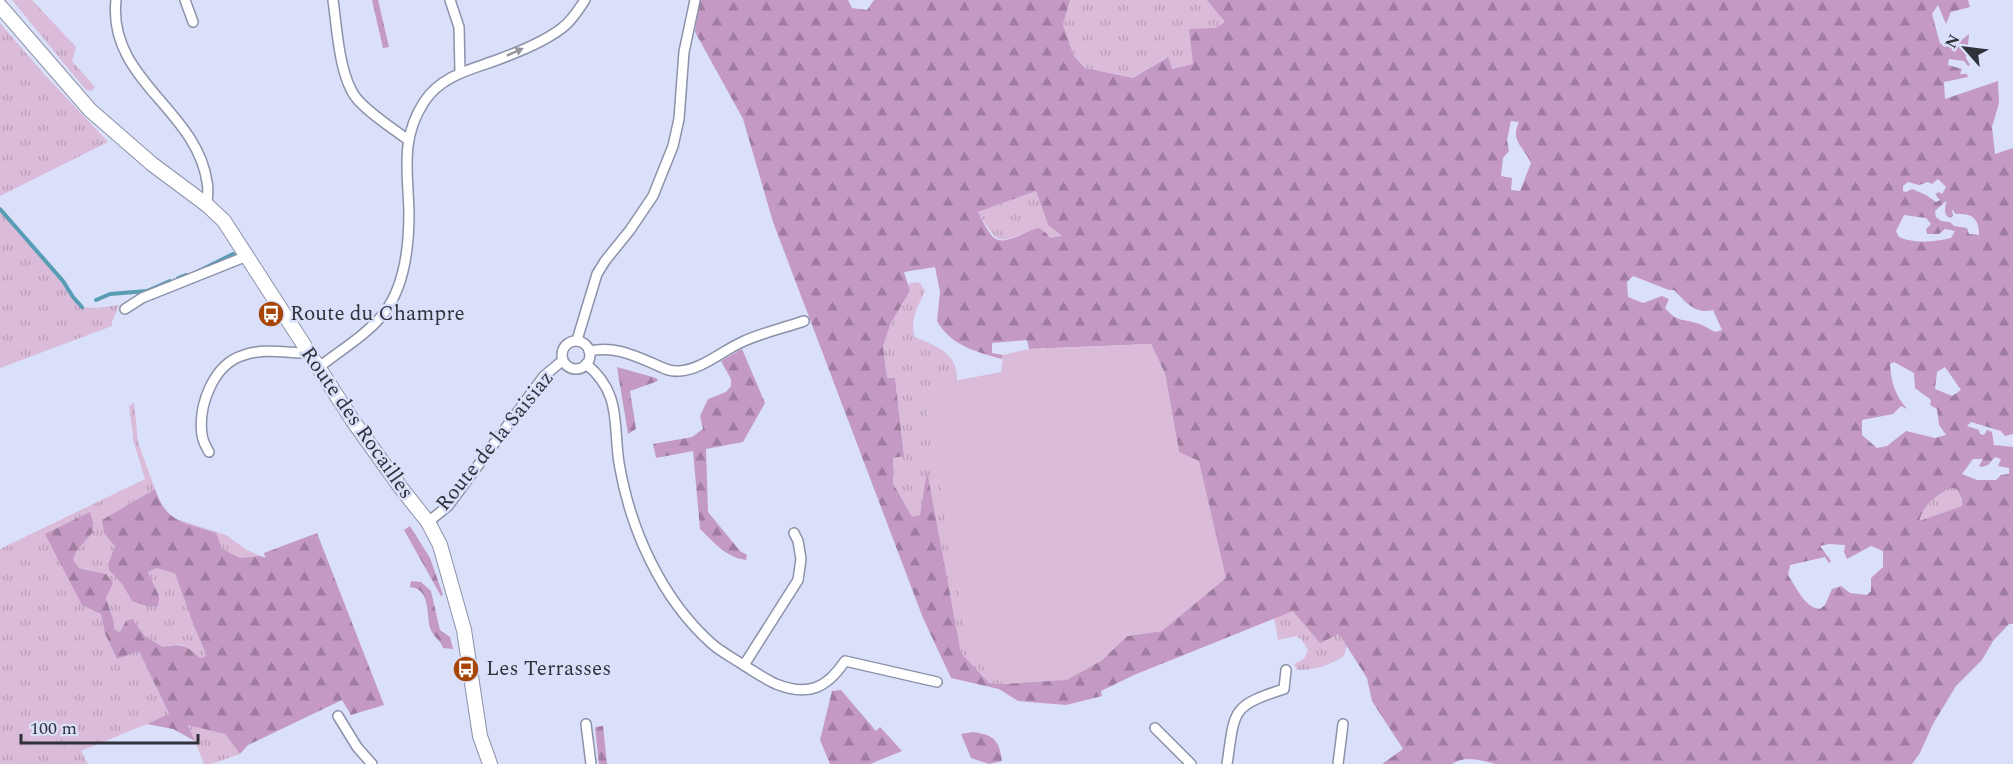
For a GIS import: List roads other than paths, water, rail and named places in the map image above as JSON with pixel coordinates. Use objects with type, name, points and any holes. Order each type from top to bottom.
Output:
[{"type":"street","points":[[116,0],[117,31],[123,49],[138,73],[196,149],[207,181],[207,205]]},
{"type":"street","points":[[185,0],[193,22]]},
{"type":"street","points":[[333,0],[345,69],[353,92],[364,105],[408,140]]},
{"type":"street","points":[[450,0],[459,27],[460,72]]},
{"type":"street","points":[[318,368],[373,325],[388,307],[396,291],[407,245],[408,140],[413,123],[425,100],[439,85],[460,72],[502,58],[552,35],[570,21],[585,0]]},
{"type":"street","points":[[577,340],[601,267],[653,196],[673,146],[680,115],[684,52],[695,0]]},
{"type":"street","name":"Route des Rocailles","points":[[0,6],[90,110],[152,164],[207,205],[224,221],[318,368],[399,486],[428,522],[440,545],[459,610],[480,736],[490,764]]},
{"type":"street","points":[[125,309],[142,298],[247,256]]},
{"type":"street","points":[[590,351],[612,349],[669,371],[683,371],[702,364],[745,340],[804,321]]},
{"type":"street","points":[[577,340],[586,344],[590,351],[590,358],[582,368],[573,369],[562,361],[564,346],[571,341],[577,340]]},
{"type":"street","points":[[209,452],[202,436],[204,409],[214,379],[225,365],[238,357],[251,353],[308,353]]},
{"type":"street","name":"Route de la Saisiaz","points":[[428,522],[448,506],[544,376],[562,361]]},
{"type":"street","points":[[586,364],[602,379],[611,396],[615,414],[619,464],[639,534],[651,563],[670,594],[697,629],[713,645],[769,681],[801,690],[816,688],[826,682],[836,674],[845,661],[937,681]]},
{"type":"street","points":[[744,665],[798,580],[801,564],[798,541],[794,533]]},
{"type":"street","points":[[1227,764],[1232,729],[1238,713],[1249,702],[1284,689],[1286,670]]},
{"type":"street","points":[[338,716],[357,747],[372,764]]},
{"type":"street","points":[[586,724],[591,764]]},
{"type":"street","points":[[1338,764],[1343,724]]},
{"type":"street","points":[[1155,728],[1191,764]]},
{"type":"waterway","points":[[0,209],[63,281],[82,307]]},
{"type":"waterway","points":[[199,271],[233,254]]},
{"type":"waterway","points":[[178,278],[186,275]]},
{"type":"waterway","points":[[96,300],[110,294],[147,291],[170,281]]},
{"type":"place","name":"Route du Champre","points":[[271,314]]},
{"type":"place","name":"Les Terrasses","points":[[466,669]]}]
